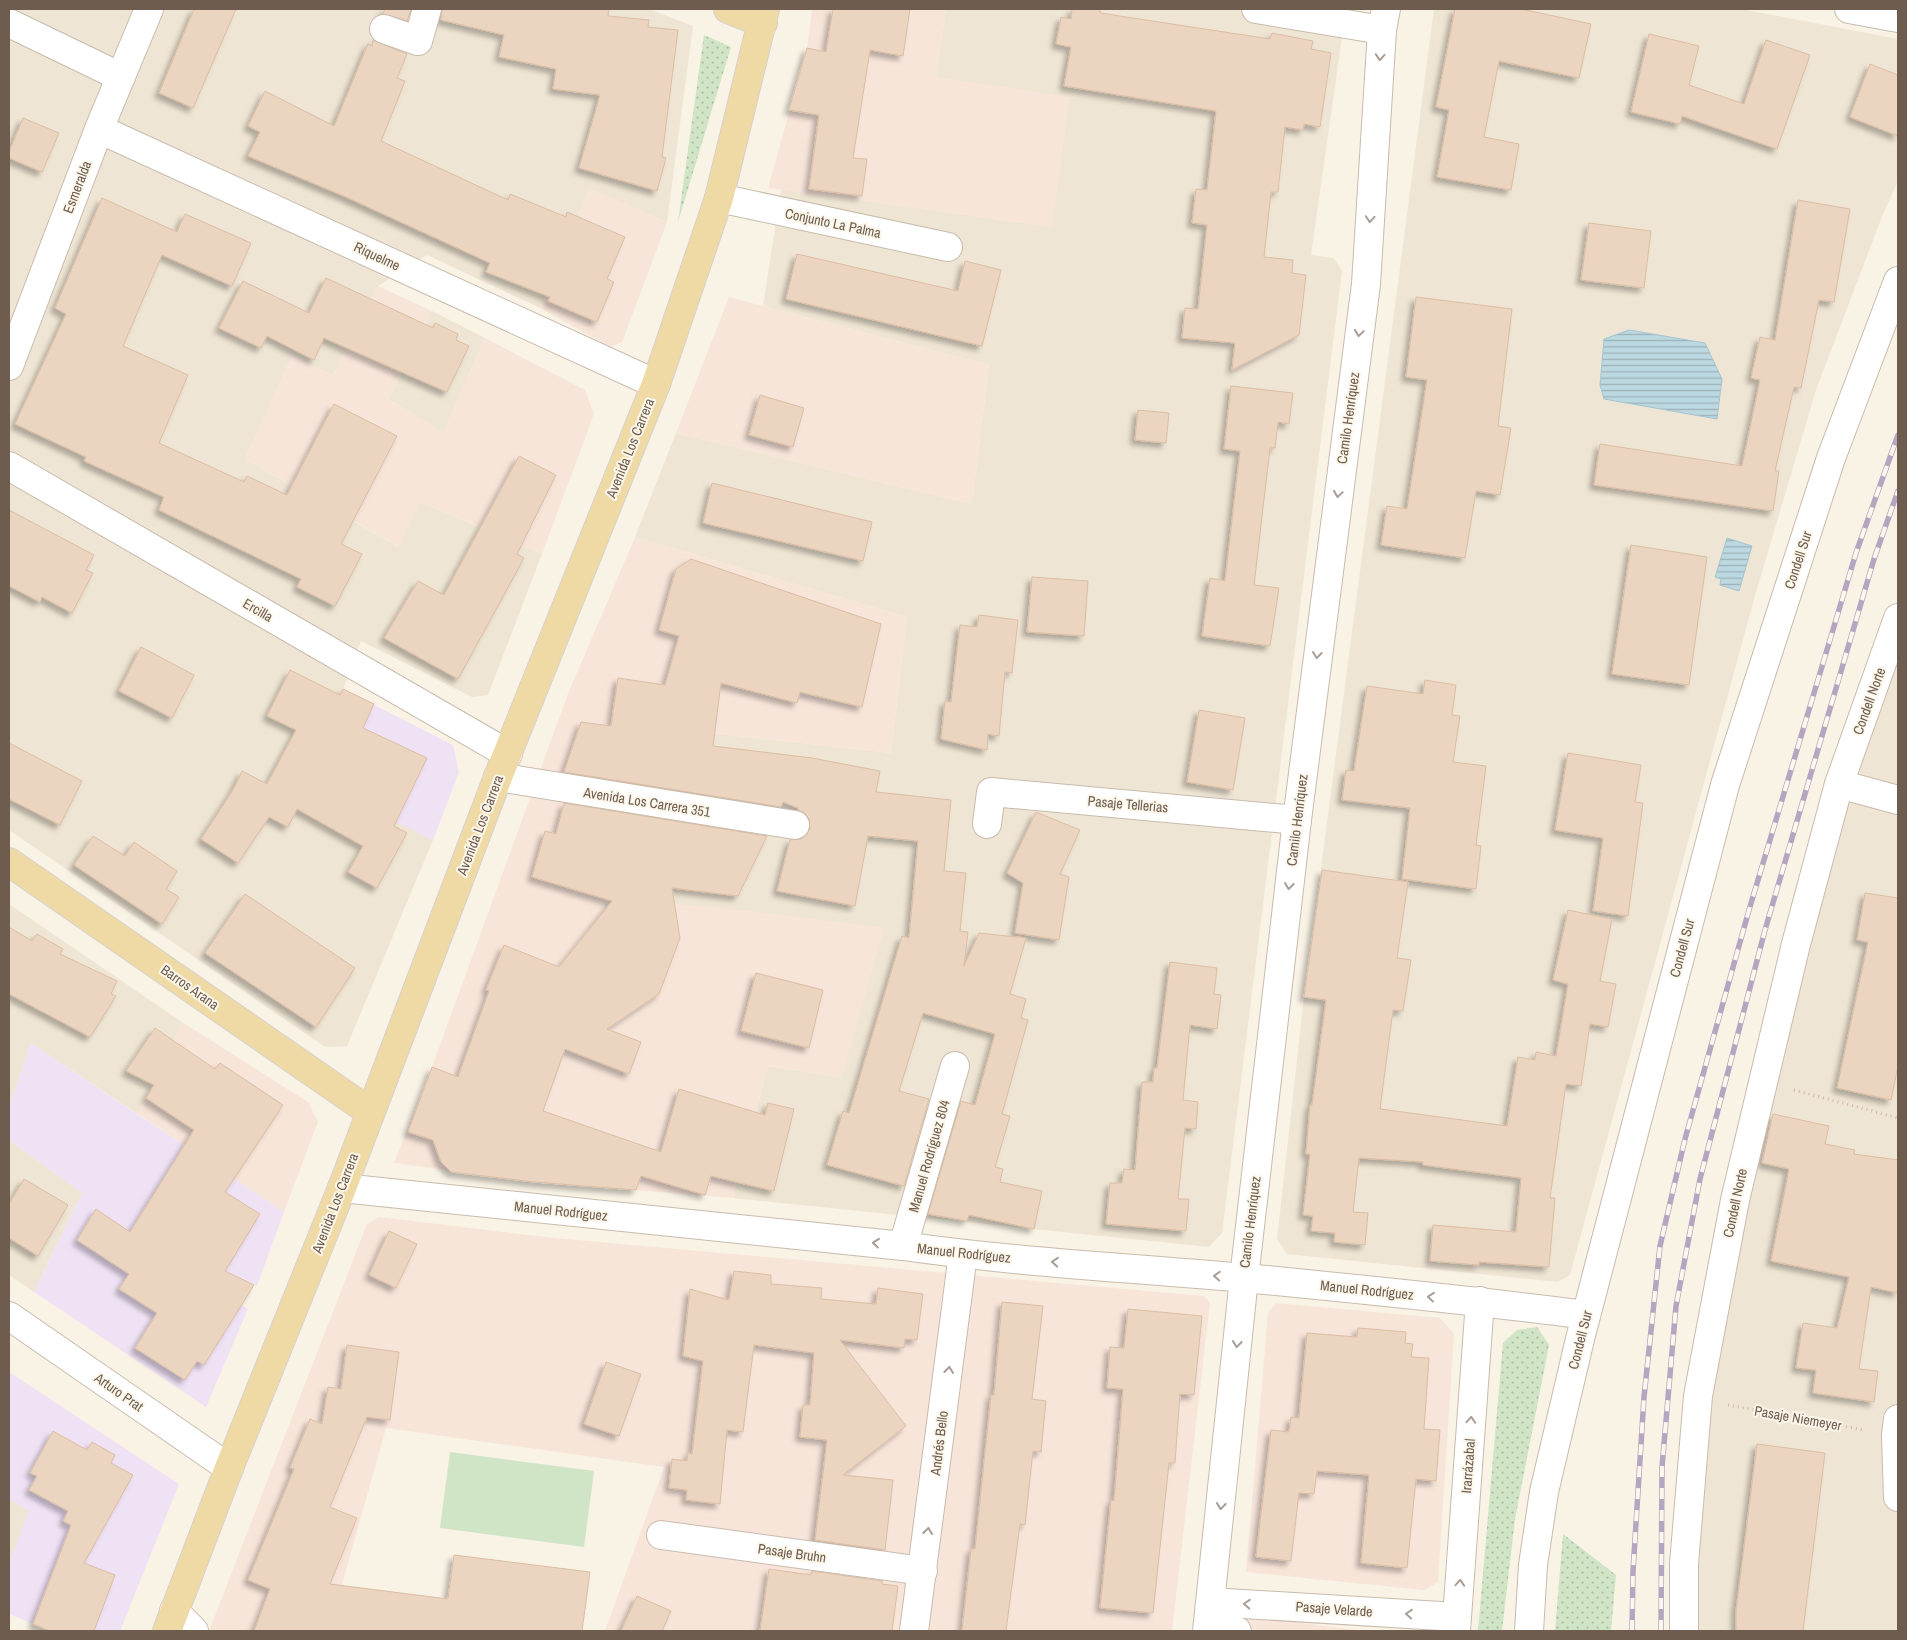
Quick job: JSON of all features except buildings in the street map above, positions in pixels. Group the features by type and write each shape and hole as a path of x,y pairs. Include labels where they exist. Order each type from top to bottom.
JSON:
{"main road":[{"path":"728,9 764,16"},
{"name":"Avenida Los Carrera","path":"171,1621 229,1468 342,1188 503,765 656,384 719,198 764,16"},
{"name":"Barros Arana","path":"9,862 370,1112"}],"street":[{"name":"Esmeralda","path":"9,366 99,129 149,9"},
{"path":"384,29 418,41 427,9"},
{"path":"1256,9 1384,19"},
{"path":"1849,9 1898,18"},
{"name":"Camilo Henríquez","path":"1209,1620 1244,1278 1297,820 1366,284 1384,19"},
{"path":"9,24 121,77"},
{"name":"Riquelme","path":"99,129 656,384"},
{"name":"Conjunto La Palma","path":"719,198 948,247"},
{"name":"Condell Sur","path":"1529,1631 1533,1565 1544,1492 1586,1315 1725,785 1831,458 1898,281"},
{"name":"Ercilla","path":"9,466 503,765"},
{"name":"Condell Norte","path":"1684,1631 1684,1564 1698,1396 1735,1200 1796,944 1840,784 1898,618"},
{"name":"Avenida Los Carrera 351","path":"503,765 795,826"},
{"path":"1840,784 1898,800"},
{"name":"Pasaje Tellerias","path":"987,824 991,792 1297,820"},
{"name":"Manuel Rodríguez 804","path":"903,1246 955,1066"},
{"name":"Manuel Rodríguez","path":"342,1188 903,1246 964,1254 1480,1301 1586,1315"},
{"name":"Andrés Bello","path":"914,1631 964,1254"},
{"name":"Irarrázabal","path":"1457,1624 1480,1301"},
{"name":"Arturo Prat","path":"9,1316 229,1468"},
{"path":"1897,1430 1898,1497"},
{"name":"Pasaje Bruhn","path":"661,1534 923,1571"},
{"path":"1209,1620 1237,1631"},
{"name":"Pasaje Velarde","path":"1209,1620 1457,1624"},
{"path":"171,1621 194,1631"}],"path":[{"path":"1762,1082 1898,1118"},
{"name":"Pasaje Niemeyer","path":"1698,1396 1728,1405 1897,1430"}],"shaded area":[{"path":"9,9 649,9 693,26 667,222 589,189 540,308 427,255 378,286 333,375 292,356 245,459 398,547 420,502 542,554 488,695 472,697 361,641 343,689 308,762 397,822 433,840 347,1046 325,1047 9,830"},
{"path":"812,9 946,9 937,77 1070,97 1052,227 768,188 807,48"},
{"path":"946,9 1346,9 1311,255 1334,258 1342,271 1222,1233 1209,1247 733,1198 768,1066 842,1078 618,899 647,726 891,753 907,617 635,537 676,433 972,504 989,365 763,306 781,189 1052,227 936,77"},
{"path":"1434,9 1741,9 1898,39 1898,181 1883,214 1816,390 1754,599 1570,1275 1558,1282 1287,1254 1277,1239 1304,997"},
{"path":"589,188 667,222 622,342 610,347 540,308"},
{"path":"378,286 432,311 389,399 443,433 485,338 585,390 594,414 542,554 420,502 399,547 245,459 292,355 333,375"},
{"path":"729,297 989,365 972,504 676,433"},
{"path":"432,311 485,338 443,433 389,399"},
{"path":"635,537 907,617 891,753 647,726 619,899 731,909 884,928 842,1078 768,1066 733,1198 534,1182 394,1163 432,1067 569,691"},
{"path":"1898,644 1898,1631 1690,1631 1708,1393 1770,1102 1852,777"},
{"path":"343,689 453,745 459,772 433,840 330,790 308,762"},
{"path":"9,904 182,1022 138,1114 31,1043 9,1107"},
{"path":"182,1022 308,1102 318,1122 284,1212 138,1114"},
{"path":"31,1043 284,1212 257,1286 233,1275 224,1294 248,1309 206,1407 34,1292 82,1193 9,1140 9,1107"},
{"path":"9,1140 82,1193 34,1292 9,1275"},
{"path":"379,1217 555,1238 1204,1296 1210,1303 1172,1631 605,1631 664,1467 386,1428 329,1631 209,1631 367,1224"},
{"path":"1276,1303 1440,1318 1454,1334 1438,1582 1424,1590 1246,1572 1268,1313"},
{"path":"9,1372 179,1484 120,1631 50,1631 9,1614 9,1564 29,1511 9,1499"},
{"path":"9,1499 30,1511 9,1564"},
{"path":"1234,1614 1364,1631 1231,1631"}],"green space":[{"path":"704,35 731,47 678,222"},
{"path":"1537,1327 1549,1345 1515,1519 1502,1631 1478,1631 1503,1343 1517,1330"},
{"path":"450,1452 594,1471 584,1547 440,1528"},
{"path":"1563,1534 1616,1575 1611,1631 1555,1631"}],"water":[{"path":"1629,330 1705,343 1722,379 1717,419 1604,399 1600,385 1604,339"},
{"path":"1727,538 1752,546 1739,591 1720,585 1721,579 1715,577"}],"railway":[{"path":"1632,1631 1633,1571 1644,1397 1660,1246 1685,1139 1749,910 1856,553 1898,435"},
{"path":"1661,1631 1662,1467 1676,1306 1700,1179 1765,930 1874,559 1898,491"}]}
